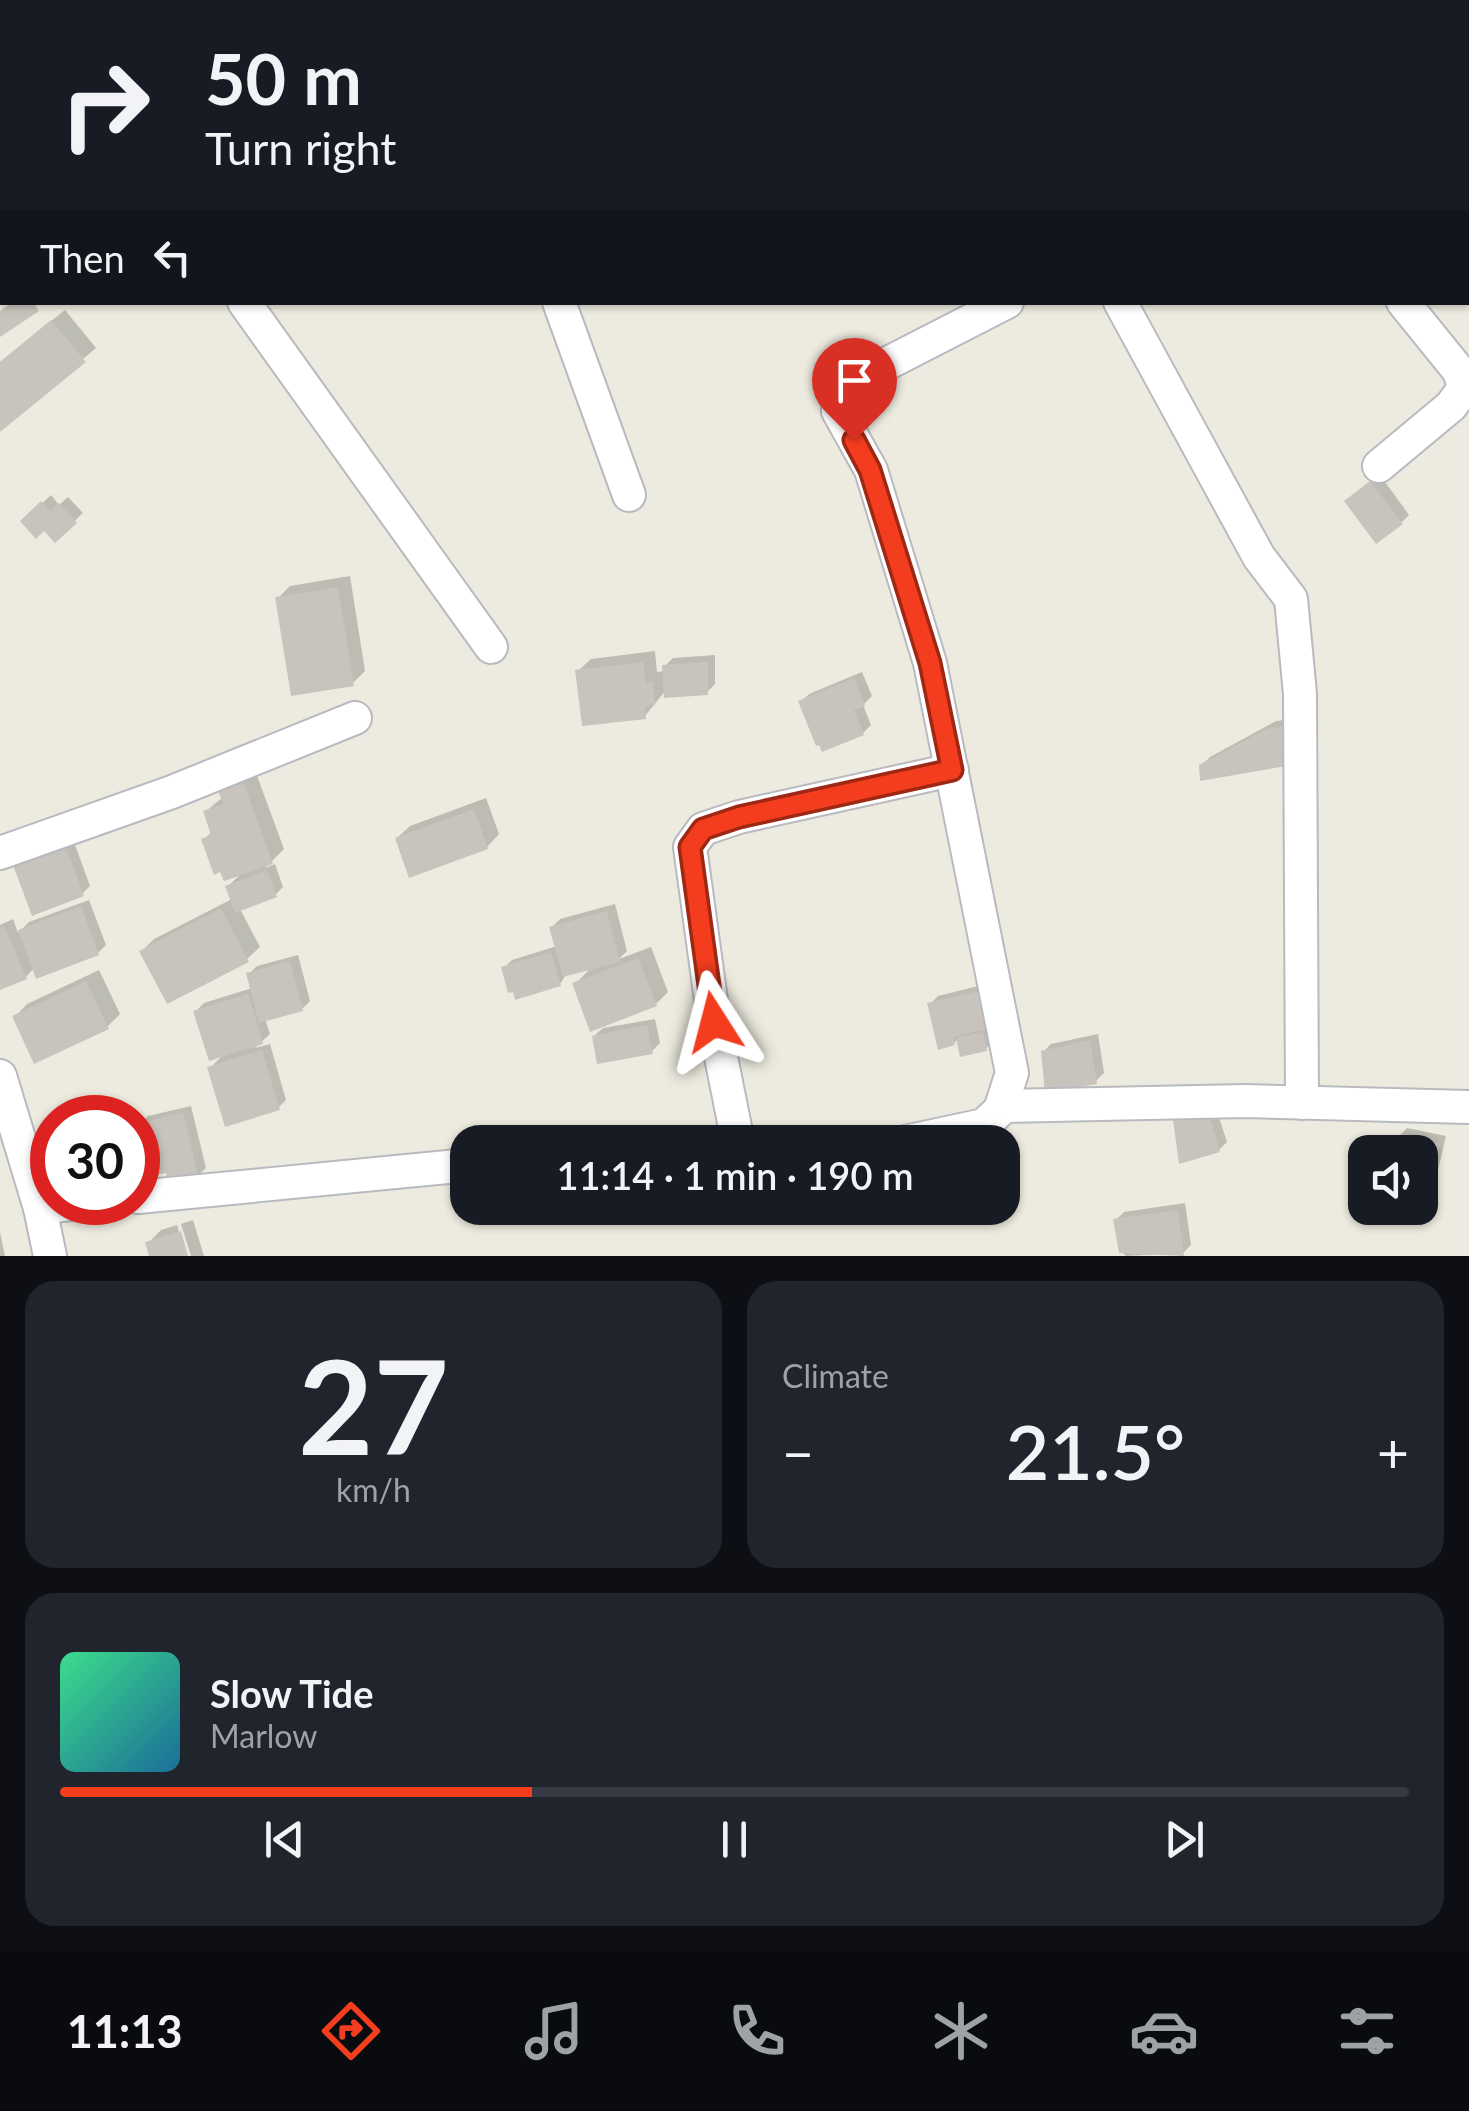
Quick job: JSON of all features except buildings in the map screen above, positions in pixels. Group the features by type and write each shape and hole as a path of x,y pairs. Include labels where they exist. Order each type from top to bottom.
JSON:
{"street":[{"path":"246,305 492,648"},
{"path":"560,305 629,495"},
{"path":"984,1125 1002,1106 1012,1073 952,770 930,663 881,502 870,470 838,411 855,380 1001,305"},
{"path":"1122,305 1249,540 1291,600 1300,694 1302,1103"},
{"path":"1379,466 1451,406 1465,387 1458,370 1405,305"},
{"path":"0,853 172,792 355,718"},
{"path":"735,1125 714,1022 690,847 703,829 739,817 952,770"},
{"path":"0,1076 30,1175"},
{"path":"1002,1106 1469,1106"},
{"path":"160,1195 450,1167"},
{"path":"44,1225 50,1256"}],"route":[{"path":"714,1022 690,847 703,829 739,817 952,770 930,663 870,470 854,440"}]}
